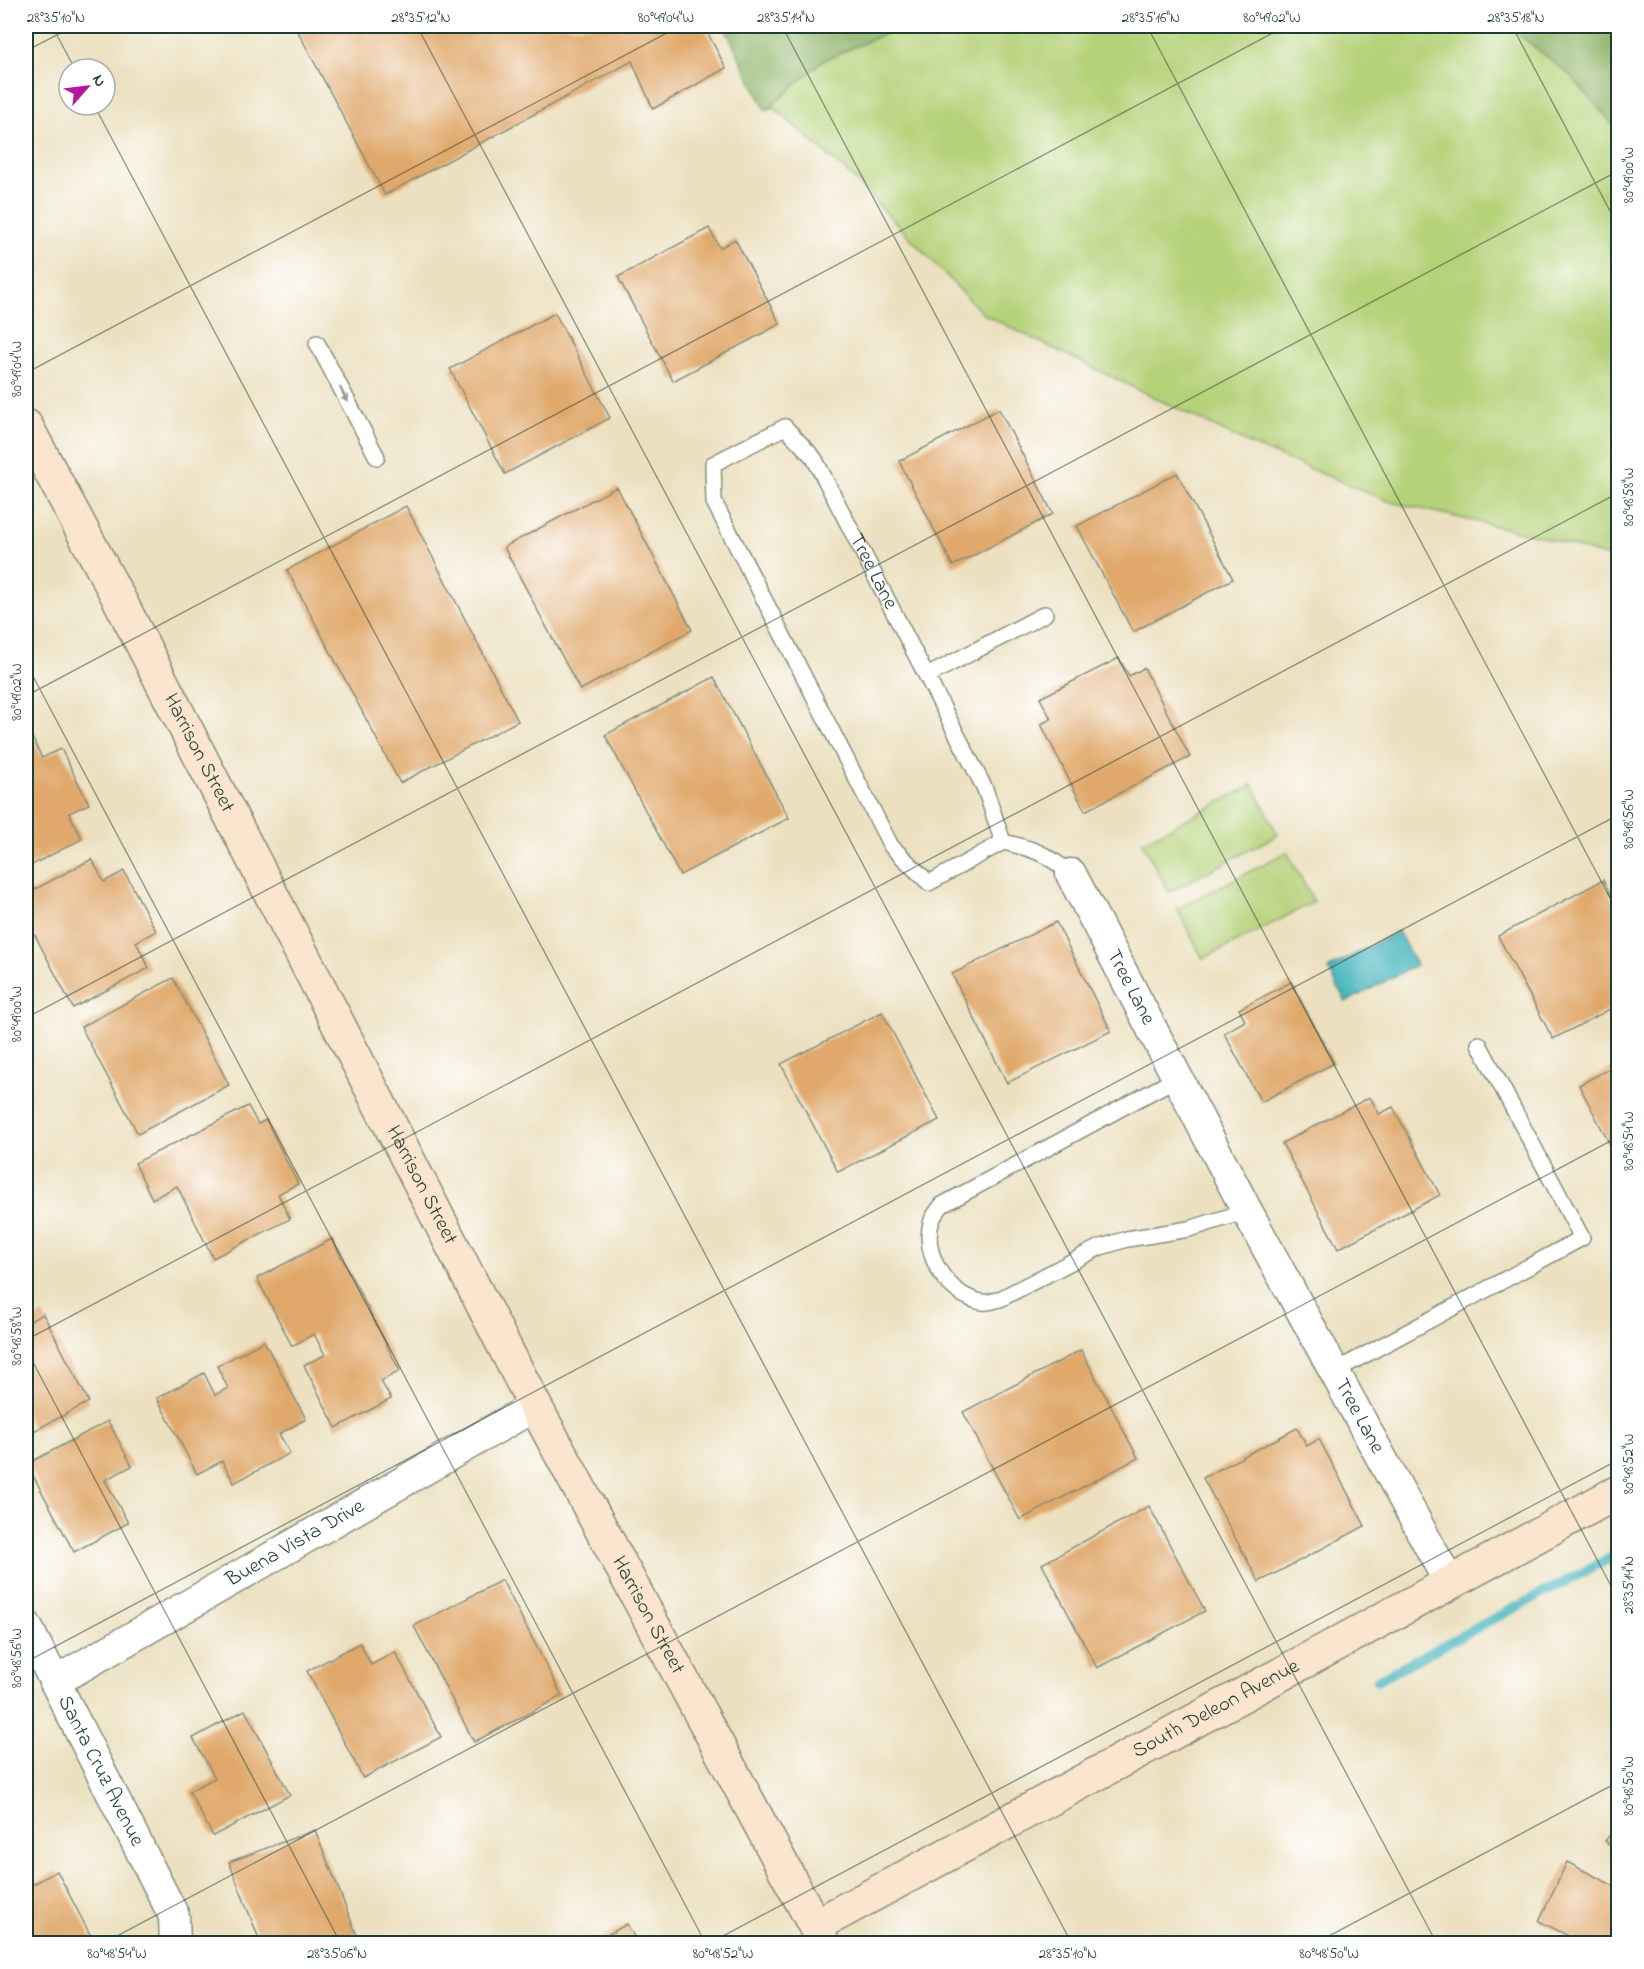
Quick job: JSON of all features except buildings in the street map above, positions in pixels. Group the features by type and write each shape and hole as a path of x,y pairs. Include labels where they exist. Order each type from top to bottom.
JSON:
{"street":[{"name":"Harrison Street","path":"26,426 125,609 535,1406 819,1935"},
{"name":"Tree Lane","path":"1071,874 1248,1210 1449,1582"},
{"name":"Buena Vista Drive","path":"56,1681 535,1406"},
{"name":"South Deleon Avenue","path":"819,1935 1449,1582 1618,1492"},
{"name":"Santa Cruz Avenue","path":"26,1625 56,1681 174,1930"}],"lane":[{"path":"317,343 377,457"},
{"name":"Tree Lane","path":"1003,842 985,789 814,458 785,427 713,464 714,502 891,846 929,883 1003,842 1034,849 1053,859 1071,874"},
{"path":"927,676 1044,614"},
{"path":"1335,1371 1582,1238 1479,1044"},
{"path":"1179,1077 942,1205 932,1220 929,1242 934,1263 946,1281 963,1297 984,1303 1000,1299 1098,1248 1127,1239 1190,1229 1248,1210"}],"green space":[{"path":"724,26 902,26 822,61 766,111"},
{"path":"902,26 1509,27 1570,75 1618,130 1618,560 1539,536 1391,502 1254,446 983,314 850,175 773,107 766,111 822,61"},
{"path":"1504,26 1618,26 1618,130 1570,75 1509,27"},
{"path":"1253,785 1278,835 1169,892 1142,842"},
{"path":"1287,852 1314,902 1203,959 1177,909"}],"water":[{"path":"1398,931 1416,965 1346,1002 1328,969"}],"waterway":[{"path":"1377,1680 1618,1554"}]}
